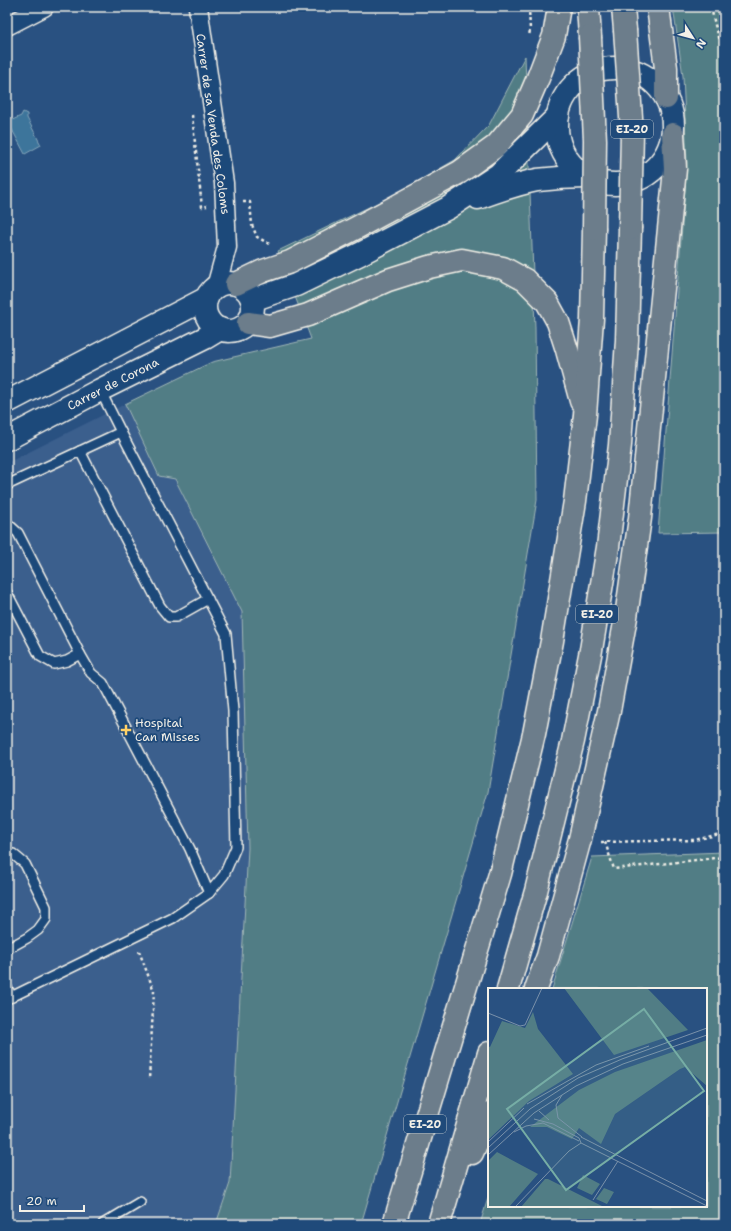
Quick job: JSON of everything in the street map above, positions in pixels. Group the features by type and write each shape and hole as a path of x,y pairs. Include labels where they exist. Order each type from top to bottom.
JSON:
{"highway":[{"path":"220,290 263,271 290,262 356,228 460,172 496,146 522,115 554,36 559,7"},
{"name":"EI-20","path":"394,1224 456,1024 500,874 532,741 552,641 575,501 585,415 592,318 596,140 588,7"},
{"name":"EI-20","path":"508,988 536,891 573,741 591,650 608,547 621,438 627,340 632,132 623,7"},
{"path":"658,7 666,68 666,98"},
{"path":"536,988 548,956 580,839 609,711 626,617 640,518 675,168 673,134"},
{"path":"248,323 270,326 308,314 388,280 429,267 462,260 503,268 525,280 547,302 558,322 585,415"},
{"path":"441,1224 488,1057"},
{"path":"441,1224 488,1116"}],"street":[{"path":"7,26 44,7"},
{"name":"Carrer de sa Venda des Coloms","path":"198,7 226,204 227,248 220,290"},
{"path":"608,68 632,70 653,82 666,98 673,116 673,134 667,152 656,167 641,178 623,184 606,184 587,177 567,159 558,139 558,116 565,97 581,80 608,68"},
{"path":"252,300 296,285 360,254 448,208 498,175 558,116"},
{"path":"448,208 503,189 537,180 587,177"},
{"path":"7,402 220,290 244,288 249,293 254,308 248,323 242,328 235,331 227,331 213,325 208,320 206,305 220,290"},
{"name":"Carrer de Corona","path":"7,439 220,329"}],"lane":[{"path":"7,988 10,998 173,918 209,893 224,875 236,847 233,711 226,634 100,390"},
{"path":"7,485 121,432"},
{"path":"80,451 160,606 169,617 176,617 208,599"},
{"path":"7,523 18,532 80,654 91,672 103,683 190,849 209,893"},
{"path":"7,593 40,656 54,664 80,654"},
{"path":"7,854 13,854 25,864 46,907 46,919 38,930 7,949"},
{"path":"103,1224 140,1202"}],"path":[{"path":"529,7 529,38"},
{"path":"711,7 724,52"},
{"path":"192,109 202,207 250,202 252,225 257,237 271,245 276,246"},
{"path":"724,833 695,840 605,842 614,869 724,857"},
{"path":"134,937 154,990 149,1080"}],"shaded area":[{"path":"23,112 27,114 27,118 41,145 25,154 8,122 21,116"},
{"name":"Hospital Can Misses","path":"125,404 159,476 175,479 242,612 248,848 230,1183 216,1224 7,1224 7,463"}],"green space":[{"path":"673,7 724,7 724,532 658,533 687,163 683,76"},
{"path":"525,56 535,328 537,500 488,792 361,1224 216,1224 230,1183 248,848 242,612 175,479 159,476 125,404 212,362 311,339 278,251 398,193 455,160 489,125"},
{"path":"724,852 724,1224 480,1224 488,1198 488,1207 707,1207 707,988 552,988 592,857"}],"place":[{"name":"Hospital Can Misses","path":"126,730"}]}
